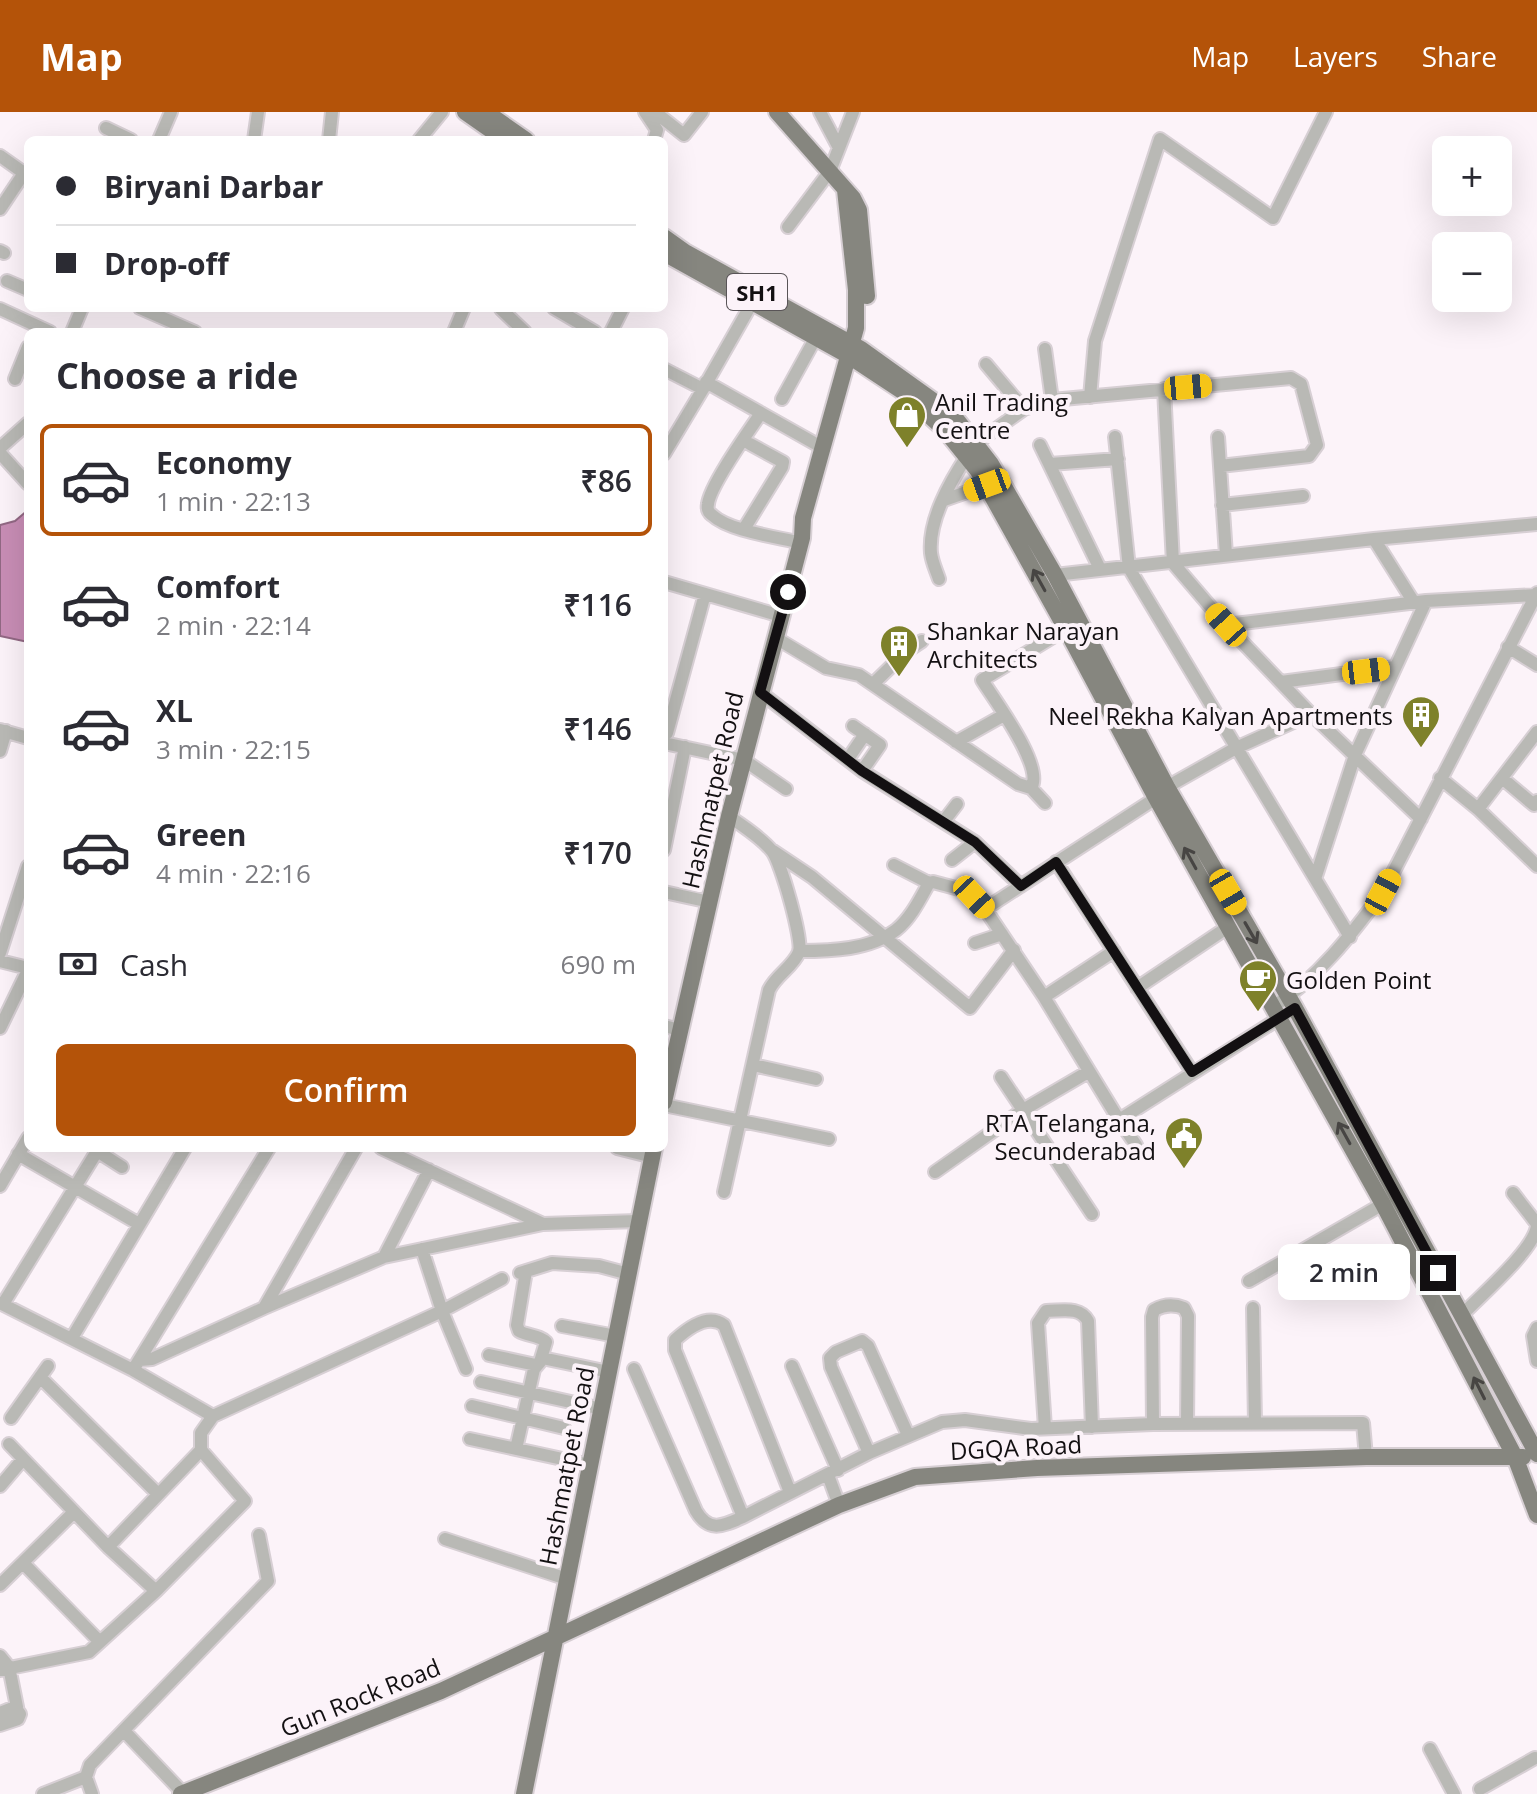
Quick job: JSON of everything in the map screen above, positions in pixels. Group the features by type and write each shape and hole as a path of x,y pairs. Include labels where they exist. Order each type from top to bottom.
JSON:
{"main road":[{"path":"465,112 499,136"},
{"path":"486,112 520,136"},
{"path":"777,112 830,171 859,210 866,276 866,319 855,353"},
{"name":"SH1","path":"668,240 855,353 944,429 991,464 1055,575 1228,927 1383,1204 1515,1457 1537,1515"},
{"name":"SH1","path":"668,255 815,339 855,353"},
{"name":"Hashmatpet Road","path":"668,1066 672,1028 710,902 760,692 801,541 803,518 855,353"},
{"name":"Hashmatpet Road","path":"801,541 811,520 855,353"},
{"name":"SH1","path":"971,450 1066,629 1162,793 1292,1003 1537,1455"},
{"name":"Hashmatpet Road","path":"524,1794 654,1153"},
{"name":"DGQA Road","path":"555,1639 839,1505 915,1477 1037,1468 1366,1457 1537,1455"},
{"name":"Gun Rock Road","path":"182,1794 441,1691 555,1639"}],"street":[{"path":"161,136 171,112"},
{"path":"255,136 258,112"},
{"path":"329,136 332,112"},
{"path":"422,136 442,112"},
{"path":"645,112 657,130 655,136"},
{"path":"655,112 684,135 702,112"},
{"path":"820,112 839,148"},
{"path":"788,227 830,171 853,112"},
{"path":"1090,397 1095,341 1160,139 1273,218 1326,112"},
{"path":"106,128 123,136"},
{"path":"0,156 24,173 0,209"},
{"path":"7,281 24,288"},
{"path":"668,447 752,303"},
{"path":"0,309 34,328"},
{"path":"149,312 185,328"},
{"path":"504,312 521,328"},
{"path":"572,313 590,328"},
{"path":"782,399 815,339"},
{"path":"1045,349 1052,400"},
{"path":"15,379 24,357"},
{"path":"986,364 1024,409"},
{"path":"668,371 761,413 823,448"},
{"path":"939,579 931,548 944,500 971,450 1024,409 1052,400 1164,389 1291,378 1301,384 1317,445 1315,451 1309,456 1220,466"},
{"path":"1164,389 1173,563 1226,625 1311,714 1421,819"},
{"path":"761,413 708,503 712,516 732,526 801,541"},
{"path":"24,427 0,450 24,479"},
{"path":"1115,437 1129,568 1350,937"},
{"path":"1218,437 1226,555"},
{"path":"744,529 783,462 782,458 750,444"},
{"path":"1040,445 1100,569"},
{"path":"1050,464 1118,459"},
{"path":"944,500 987,485"},
{"path":"1222,505 1303,496"},
{"path":"1055,575 1537,524"},
{"path":"1374,539 1420,601"},
{"path":"668,583 781,616"},
{"path":"668,727 705,594"},
{"path":"1226,625 1420,601 1537,594"},
{"path":"1119,1120 1292,1003 1350,937 1383,892 1537,594"},
{"path":"1316,876 1355,755 1395,667 1420,601"},
{"path":"1031,788 1035,773 1025,750 982,680 1066,629"},
{"path":"776,638 826,668 854,672 1018,784 1031,788 1045,803"},
{"path":"873,684 922,641"},
{"path":"1508,647 1537,665"},
{"path":"1281,682 1395,667"},
{"path":"760,692 862,771 975,842 1021,886"},
{"path":"985,909 1236,748 1311,714"},
{"path":"956,742 1004,715"},
{"path":"853,726 880,745 862,771"},
{"path":"0,751 3,730 24,737"},
{"path":"848,759 865,734"},
{"path":"668,739 685,747 744,760 786,789"},
{"path":"1478,809 1534,743"},
{"path":"668,830 685,747"},
{"path":"1440,778 1478,809 1537,866"},
{"path":"1502,778 1534,805 1537,801"},
{"path":"944,821 957,804"},
{"path":"729,816 812,877 970,1008 1014,950"},
{"path":"952,860 975,842"},
{"path":"724,1192 769,990 774,979 789,966 799,951 799,938 773,851"},
{"path":"1056,862 1192,1072"},
{"path":"894,865 929,883 963,890 985,909 1136,1145"},
{"path":"0,953 24,878"},
{"path":"799,951 839,950 884,938 906,920 929,883"},
{"path":"668,893 710,902"},
{"path":"1137,988 1228,927"},
{"path":"975,943 1002,934"},
{"path":"1044,997 1114,951"},
{"path":"0,961 24,968"},
{"path":"0,1028 24,977"},
{"path":"753,1065 816,1079"},
{"path":"935,1172 1023,1110 1088,1072"},
{"path":"1001,1077 1092,1214"},
{"path":"668,1105 829,1139"},
{"path":"0,1186 24,1144"},
{"path":"97,1152 2,1304 136,1365 213,1416"},
{"path":"101,1152 122,1167"},
{"path":"72,1338 181,1152"},
{"path":"136,1365 267,1152"},
{"path":"264,1308 354,1152"},
{"path":"390,1152 543,1224"},
{"path":"18,1154 139,1224"},
{"path":"384,1257 429,1170"},
{"path":"1461,1316 1536,1236 1537,1225 1513,1193"},
{"path":"1249,1281 1383,1204"},
{"path":"136,1365 384,1257 543,1224 638,1221"},
{"path":"422,1249 442,1311 466,1369"},
{"path":"516,1449 545,1340 524,1334 517,1325 523,1272 552,1263 629,1274"},
{"path":"4,1668 89,1652 156,1591 245,1501 201,1450 201,1433 213,1416 442,1311 502,1279"},
{"path":"1153,1424 1152,1317 1154,1310 1161,1306 1178,1306 1184,1308 1188,1316 1187,1424"},
{"path":"1253,1308 1255,1423"},
{"path":"1045,1428 1038,1323 1046,1311 1078,1311 1088,1321 1092,1427"},
{"path":"743,1517 675,1350 675,1340 697,1325 709,1319 724,1325 790,1492"},
{"path":"562,1326 616,1336"},
{"path":"1537,1328 1533,1336 1537,1361"},
{"path":"869,1453 831,1367 830,1358 856,1341 868,1346 908,1435"},
{"path":"489,1355 609,1372"},
{"path":"792,1366 833,1472 839,1505"},
{"path":"634,1369 701,1519 716,1527 743,1517 869,1453 942,1422 965,1420 1019,1428 1363,1423 1366,1457"},
{"path":"11,1418 44,1372 158,1494"},
{"path":"481,1382 602,1409"},
{"path":"472,1406 564,1428"},
{"path":"470,1439 590,1465"},
{"path":"9,1444 73,1513 156,1591"},
{"path":"108,1547 201,1450"},
{"path":"0,1486 23,1459"},
{"path":"0,1585 73,1513"},
{"path":"92,1794 86,1777 90,1765 268,1581 259,1535"},
{"path":"445,1539 567,1579"},
{"path":"23,1563 100,1642"},
{"path":"0,1656 18,1719 0,1725"},
{"path":"0,1713 17,1707"},
{"path":"125,1732 182,1794"},
{"path":"1430,1749 1454,1794"},
{"path":"1478,1792 1535,1758"},
{"path":"43,1794 86,1777"}],"shaded area":[{"path":"24,513 24,641 0,636 0,525 15,521"}],"place":[{"name":"Anil Trading Centre","path":"907,449"},
{"name":"Shankar Narayan Architects","path":"899,678"},
{"name":"Neel Rekha Kalyan Apartments","path":"1421,749"},
{"name":"Golden Point","path":"1258,1013"},
{"name":"RTA Telangana, Secunderabad","path":"1184,1170"}],"route":[{"path":"788,592 760,692 862,771 975,842 1021,886 1056,862 1192,1072 1295,1008 1438,1273"}]}
